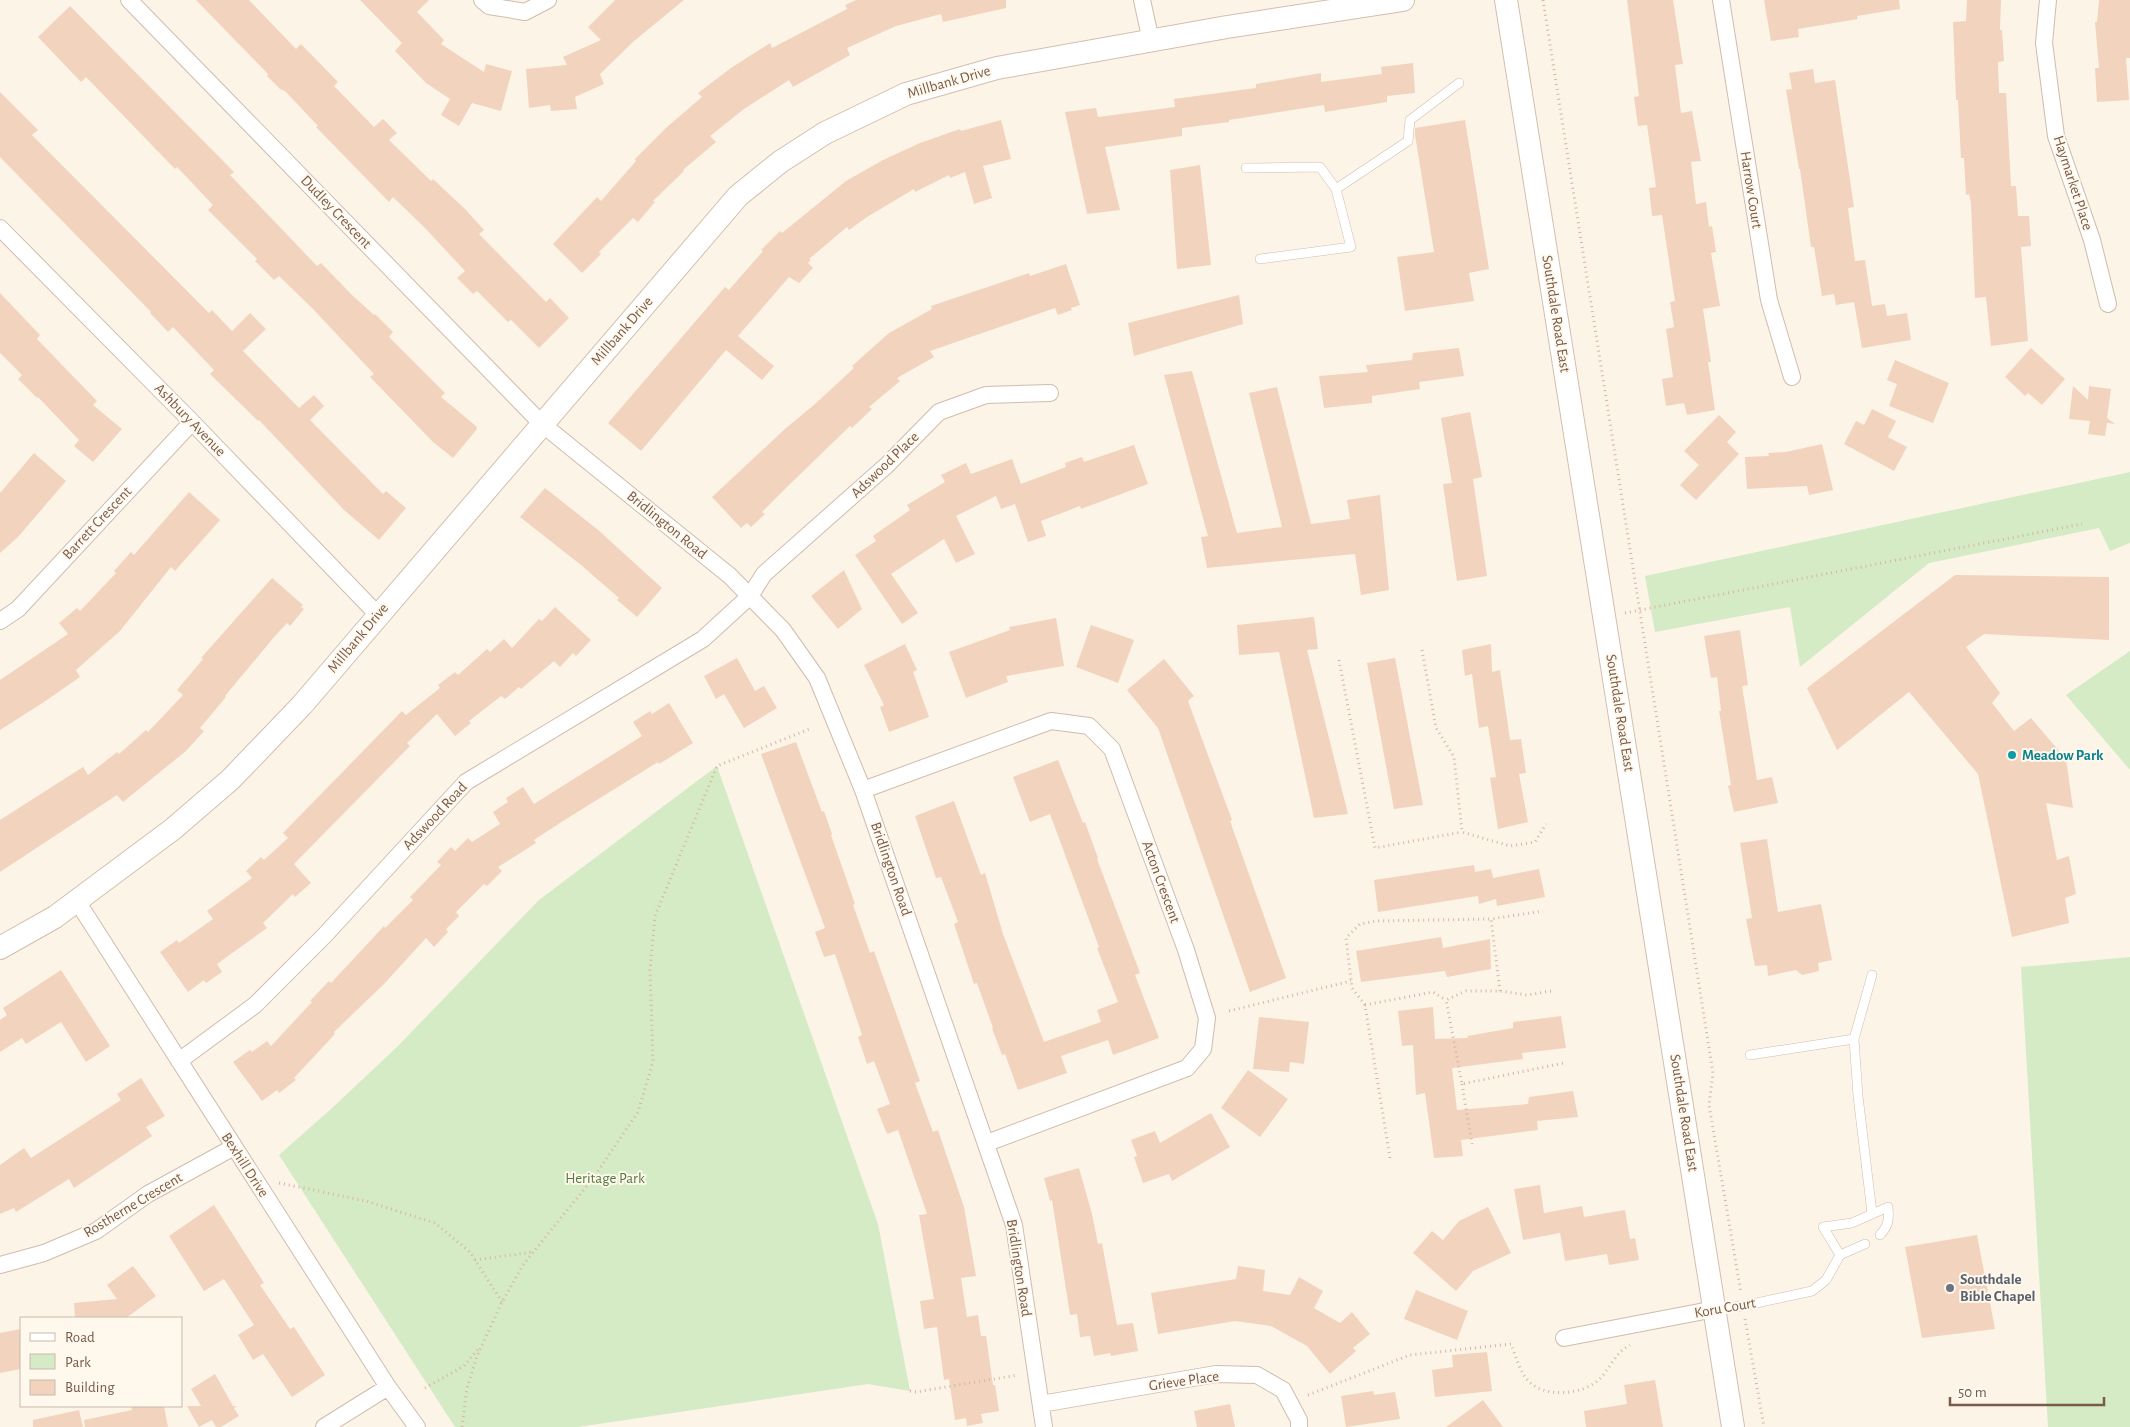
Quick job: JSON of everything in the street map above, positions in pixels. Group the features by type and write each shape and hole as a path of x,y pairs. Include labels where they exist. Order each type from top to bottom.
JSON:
{"street":[{"name":"Dudley Crescent","path":"130,0 542,424"},
{"path":"482,0 489,6 525,12 548,0"},
{"path":"1142,0 1151,41"},
{"name":"Millbank Drive","path":"0,948 55,917 77,901 173,830 232,779 302,705 738,196 780,162 825,132 906,94 996,68 1403,0"},
{"name":"Southdale Road East","path":"1506,0 1733,1427"},
{"name":"Harrow Court","path":"1721,0 1769,300 1792,378"},
{"name":"Haymarket Place","path":"2048,0 2044,43 2056,136 2092,240 2108,304"},
{"name":"Ashbury Avenue","path":"0,228 192,422 378,615"},
{"name":"Adswood Place","path":"750,596 764,574 887,465 939,412 986,395 1050,393"},
{"name":"Barrett Crescent","path":"0,621 18,609 192,422"},
{"name":"Bridlington Road","path":"542,424 730,576 783,630 817,678 863,790 1014,1225 1044,1427"},
{"name":"Adswood Road","path":"179,1061 255,1005 324,936 466,782 703,639 750,596"},
{"name":"Acton Crescent","path":"863,790 1051,721 1088,726 1112,750 1186,950 1207,1018 1203,1049 1187,1068 987,1144"},
{"name":"Bexhill Drive","path":"77,901 388,1387 417,1427"},
{"name":"Rostherne Crescent","path":"0,1265 44,1253 96,1230 148,1194 234,1147"},
{"name":"Koru Court","path":"1564,1338 1715,1309"},
{"name":"Grieve Place","path":"1041,1404 1216,1374 1257,1375 1283,1390 1298,1420 1299,1427"},
{"path":"324,1427 388,1387"}],"lane":[{"path":"1336,189 1408,141 1410,120 1459,83"},
{"path":"1246,168 1320,167 1336,189 1352,247 1260,259"},
{"path":"1872,975 1854,1039 1858,1096 1872,1213"},
{"path":"1750,1055 1854,1039"},
{"path":"1865,1244 1840,1255 1822,1228 1852,1223 1888,1207 1889,1219 1887,1228 1880,1235"},
{"name":"Koru Court","path":"1715,1309 1743,1306 1812,1291 1818,1288 1830,1274 1840,1255"}],"path":[{"path":"1543,0 1713,1073 1709,1105 1764,1427"},
{"path":"1604,617 2082,524"},
{"path":"1422,650 1436,728 1454,757 1462,832"},
{"path":"1339,660 1374,848 1462,832 1510,846 1535,842 1546,824"},
{"path":"462,1427 467,1388 477,1356 502,1302 523,1265 594,1177 638,1112 653,1062 650,970 655,916 717,766 812,728"},
{"path":"1390,1158 1365,1005 1352,988 1346,938 1360,924 1376,921 1491,919 1543,910"},
{"path":"1491,919 1500,991"},
{"path":"1228,1011 1351,981"},
{"path":"1446,1000 1466,991 1500,991 1527,995 1551,991"},
{"path":"1365,1005 1434,992 1446,1000 1472,1144"},
{"path":"1462,1084 1564,1063"},
{"path":"254,1177 366,1201 435,1223 470,1252 502,1302"},
{"path":"475,1260 534,1252"},
{"path":"425,1388 464,1366 483,1344"},
{"path":"1308,1395 1410,1355 1511,1344 1523,1373 1533,1385 1551,1391 1574,1392 1596,1382 1611,1362 1627,1346 1634,1344"},
{"path":"910,1391 916,1392 1036,1372"}],"green space":[{"path":"2130,472 2130,543 2110,551 2099,528 1929,563 1800,667 1790,607 1655,632 1645,576"},
{"path":"2130,651 2130,770 2066,695"},
{"name":"Heritage Park","path":"717,766 878,1224 910,1391 868,1384 578,1427 455,1427 279,1155 397,1047 539,900"},
{"path":"2130,957 2130,1427 2048,1427 2021,967"}],"building":[{"path":"196,0 249,0 296,49 301,44 338,82 334,86 374,127 383,119 397,133 389,140 431,181 433,179 465,209 484,230 479,234 546,302 550,298 569,318 539,348 511,320 508,322 477,291 473,294 457,278 465,271 424,227 393,197 389,202"},
{"path":"360,0 429,0 417,12 444,40 441,44 484,72 486,64 512,71 501,111 472,103 459,126 441,115 450,99 426,83 395,51 402,43"},
{"path":"615,0 684,0 634,41 600,74 604,84 575,97 577,109 551,111 550,105 529,108 526,69 567,65 563,57 601,40 588,27"},
{"path":"856,0 1006,0 1006,8 943,22 941,14 896,26 847,48 850,55 793,87 789,80 744,109 710,136 716,142 683,170 653,201 655,202 638,222 633,218 599,252 601,254 582,273 553,244 597,197 601,201 636,161 635,159 667,127 702,97 698,93 731,68 770,43 772,48 847,9 845,5"},
{"path":"1627,0 1673,0 1683,64 1675,65 1681,113 1692,111 1701,161 1691,162 1696,204 1706,202 1709,227 1712,226 1716,252 1711,253 1720,306 1703,309 1711,362 1708,362 1715,410 1687,415 1684,403 1666,406 1662,379 1673,377 1666,329 1674,327 1670,302 1675,301 1662,215 1652,216 1649,188 1656,187 1647,125 1638,126 1634,97 1639,96"},
{"path":"1764,0 1899,0 1900,9 1857,16 1858,19 1798,29 1799,37 1771,41"},
{"path":"1967,0 2001,0 2000,30 2002,30 2004,61 1998,62 1999,93 2006,93 2011,186 2016,186 2018,216 2029,216 2031,246 2021,247 2028,341 1991,346 1986,297 1975,298 1971,203 1969,194 1966,195 1964,158 1961,158 1958,100 1956,100 1953,22 1966,21"},
{"path":"2099,0 2130,0 2130,58 2126,58 2129,100 2097,102 2095,68 2099,68 2095,22 2097,22"},
{"path":"70,6 234,172 230,175 317,266 321,263 352,295 393,332 389,337 445,393 441,397 476,426 477,429 453,458 433,442 370,377 374,374 313,309 279,276 274,280 255,261 257,259 208,210 213,205 177,167 175,169 86,77 81,82 38,37"},
{"path":"1413,63 1415,93 1387,96 1387,102 1325,112 1324,105 1229,120 1229,122 1182,128 1182,136 1105,147 1120,210 1087,214 1065,112 1096,108 1098,117 1175,107 1174,99 1256,88 1256,84 1321,73 1321,82 1382,74 1381,67"},
{"path":"1813,69 1815,83 1835,80 1854,207 1848,208 1855,261 1865,260 1872,306 1885,304 1887,316 1907,313 1911,340 1862,348 1854,302 1836,305 1834,294 1822,296 1814,247 1811,247 1786,90 1792,89 1789,73"},
{"path":"0,92 38,130 32,135 209,313 212,310 232,331 250,313 266,329 243,351 299,408 314,395 324,406 310,420 383,494 386,491 406,508 379,540 344,510 259,420 210,374 214,370 173,327 168,332 151,312 0,157"},
{"path":"1001,120 1011,159 983,166 992,198 974,204 965,172 950,178 949,175 915,192 914,189 849,230 847,227 809,259 811,260 808,263 813,268 799,283 789,277 738,336 774,366 762,380 726,350 641,451 608,423 725,287 729,290 763,251 761,250 780,231 782,233 846,181 883,160 920,143 960,129 961,131"},
{"path":"1465,120 1489,269 1469,273 1474,301 1405,311 1397,257 1434,252 1415,128"},
{"path":"1200,165 1211,265 1177,269 1170,170"},
{"path":"1066,264 1080,305 1058,315 1055,308 930,351 934,357 897,378 900,381 869,407 872,409 852,428 850,426 788,486 762,512 765,514 751,527 747,523 741,528 712,497 854,368 852,366 889,333 932,309 931,306 1029,273 1030,276"},
{"path":"0,293 40,335 37,339 97,401 93,405 122,429 93,462 74,446 79,440 18,379 22,375 0,353"},
{"path":"1239,295 1243,324 1134,356 1128,323"},
{"path":"1459,348 1464,376 1419,382 1420,389 1372,396 1372,403 1324,408 1319,376 1368,372 1366,365 1412,360 1413,353"},
{"path":"2031,348 2065,379 2042,405 2028,393 2025,396 2005,377"},
{"path":"1895,360 1949,383 1933,423 1889,406 1897,384 1887,380"},
{"path":"1192,371 1237,533 1282,527 1249,393 1277,387 1311,524 1350,519 1347,500 1380,495 1389,590 1361,595 1355,554 1207,568 1201,537 1208,536 1164,375"},
{"path":"2073,386 2088,400 2089,386 2111,389 2107,418 2115,424 2107,423 2105,436 2088,434 2090,421 2069,419"},
{"path":"1872,409 1896,421 1888,437 1907,447 1894,471 1844,444 1856,421 1864,425"},
{"path":"1470,412 1482,477 1473,479 1487,576 1457,581 1443,484 1452,483 1441,418"},
{"path":"1719,415 1736,432 1727,442 1739,454 1696,500 1680,485 1699,465 1684,451"},
{"path":"1822,444 1833,490 1809,495 1807,486 1747,489 1745,457 1769,456 1768,453 1786,452"},
{"path":"1134,445 1148,484 1081,509 1080,506 1041,521 1046,536 1028,542 1015,504 1001,509 996,496 956,516 975,554 956,563 944,539 891,574 918,613 902,624 855,555 876,541 873,536 910,510 907,505 945,482 941,475 966,463 971,474 1012,459 1021,484 1066,467 1065,463 1082,457 1084,462"},
{"path":"34,453 66,481 18,537 0,553 0,493"},
{"path":"545,488 597,529 662,588 637,617 617,600 619,598 581,565 520,517"},
{"path":"189,492 220,520 175,571 171,567 120,631 76,670 80,677 0,730 0,680 68,634 59,623 77,608 80,611 116,573 114,571 131,552 134,555"},
{"path":"844,570 862,609 838,629 811,596"},
{"name":"Meadow Park","path":"1955,575 2109,577 2109,640 1984,634 1966,647 2000,693 1992,703 2014,731 2031,718 2066,759 2073,808 2046,803 2057,860 2069,856 2076,894 2065,898 2069,923 2012,937 1978,774 1909,692 1837,750 1807,688"},
{"path":"272,578 303,605 301,607 304,609 290,626 287,623 275,636 225,696 200,728 204,731 186,751 123,802 117,795 0,872 0,820 83,767 88,775 117,752 119,754 146,730 148,732 183,695 177,690 203,659 201,658"},
{"path":"555,607 591,640 576,656 573,653 560,667 554,661 521,689 519,687 505,699 501,696 469,721 471,723 455,736 437,714 407,743 410,746 294,864 311,883 295,897 293,894 263,923 267,928 217,964 222,972 206,983 204,980 188,992 160,952 177,940 179,943 213,919 207,911 252,878 246,871 261,857 264,860 288,838 283,833 402,711 406,715 440,688 438,685 455,672 458,675 487,649 490,652 504,639 512,648 539,619 542,621"},
{"path":"1314,617 1318,649 1307,650 1348,814 1314,818 1279,652 1239,655 1237,625"},
{"path":"1056,618 1064,666 1006,676 1008,682 966,698 949,652 1010,630 1009,627"},
{"path":"1091,625 1134,640 1118,683 1076,667"},
{"path":"1740,630 1748,685 1742,686 1757,780 1772,777 1778,803 1734,812 1728,786 1731,785 1719,711 1721,711 1717,677 1711,678 1704,636"},
{"path":"905,644 917,670 913,672 929,717 889,732 880,707 884,705 864,665"},
{"path":"1491,644 1492,672 1500,670 1510,740 1521,739 1526,773 1519,774 1528,822 1498,829 1490,778 1496,777 1488,726 1479,728 1472,674 1465,676 1462,650"},
{"path":"737,658 755,691 764,686 777,708 744,728 724,694 716,699 704,676"},
{"path":"1395,658 1423,805 1394,809 1367,663"},
{"path":"1164,659 1194,696 1188,701 1232,820 1230,821 1286,978 1250,992 1158,728 1127,690"},
{"path":"669,703 693,743 659,764 658,762 563,821 534,840 536,843 498,867 502,871 487,886 484,884 456,912 459,916 446,929 448,932 434,947 426,938 384,984 334,1032 335,1034 294,1078 296,1080 279,1093 277,1090 262,1101 233,1062 267,1041 271,1046 329,981 331,983 384,926 385,928 413,900 410,897 441,865 437,862 451,847 455,851 468,838 472,842 500,824 493,812 508,802 506,798 523,787 534,804 642,736 633,722 650,711 652,714"},
{"path":"796,742 822,812 824,811 870,953 874,951 920,1081 915,1083 933,1132 938,1130 964,1207 976,1276 961,1278 967,1317 978,1315 981,1336 986,1336 999,1411 981,1414 983,1423 967,1426 966,1418 955,1420 949,1379 944,1380 937,1327 924,1329 920,1301 934,1299 919,1215 927,1214 898,1130 887,1134 877,1109 890,1104 874,1061 867,1064 858,1037 862,1035 835,954 824,957 815,932 825,928 761,754"},
{"path":"1058,760 1083,823 1085,822 1140,973 1135,975 1159,1038 1113,1055 1108,1040 1061,1056 1067,1073 1018,1090 1005,1054 1002,1055 977,983 974,984 954,924 958,922 941,877 936,878 915,816 954,801 981,875 985,873 1003,934 1044,1042 1101,1022 1097,1010 1118,1002 1097,948 1099,947 1050,814 1030,822 1013,777"},
{"path":"1767,839 1778,912 1821,904 1832,960 1818,963 1819,971 1802,975 1796,970 1768,976 1767,965 1755,966 1746,919 1752,918 1740,843"},
{"path":"1474,865 1475,872 1491,869 1493,878 1539,869 1545,897 1497,906 1496,899 1479,904 1478,896 1378,912 1374,880"},
{"path":"1441,937 1443,948 1490,939 1491,969 1447,977 1445,971 1361,982 1356,951"},
{"path":"61,970 110,1046 86,1062 61,1022 26,1044 22,1038 0,1052 0,1020 7,1015 3,1008"},
{"path":"1433,1007 1435,1039 1468,1038 1467,1036 1513,1028 1513,1022 1561,1016 1566,1048 1522,1053 1523,1059 1452,1068 1457,1110 1528,1104 1529,1097 1573,1091 1578,1117 1537,1121 1538,1130 1461,1140 1463,1156 1434,1158 1425,1093 1416,1095 1413,1045 1402,1046 1398,1011"},
{"path":"1259,1017 1309,1022 1304,1064 1290,1062 1289,1072 1253,1069"},
{"path":"1248,1070 1288,1099 1260,1137 1221,1108"},
{"path":"141,1078 165,1116 146,1127 152,1136 74,1188 69,1179 16,1212 14,1208 0,1214 0,1165 24,1148 31,1158 121,1100 117,1094"},
{"path":"1211,1113 1230,1147 1172,1181 1169,1174 1143,1183 1134,1157 1137,1156 1131,1140 1155,1131 1160,1143"},
{"path":"1079,1168 1098,1244 1102,1243 1117,1325 1133,1323 1138,1351 1111,1356 1110,1353 1094,1356 1090,1336 1080,1337 1077,1314 1070,1315 1052,1200 1050,1201 1044,1178"},
{"path":"1540,1185 1544,1213 1582,1206 1584,1217 1625,1210 1630,1239 1635,1238 1639,1260 1609,1265 1607,1254 1565,1261 1560,1233 1523,1240 1514,1189"},
{"path":"214,1205 264,1283 260,1285 290,1329 294,1327 325,1375 292,1397 263,1354 253,1360 238,1335 254,1325 224,1279 204,1291 169,1236"},
{"path":"1488,1207 1511,1253 1473,1271 1456,1291 1413,1253 1432,1231 1443,1240 1459,1221"},
{"name":"Southdale Bible Chapel","path":"1977,1235 1995,1329 1922,1338 1905,1247"},
{"path":"133,1266 156,1296 127,1317 75,1317 74,1303 117,1299 107,1285"},
{"path":"1238,1266 1265,1270 1263,1291 1290,1295 1299,1277 1323,1291 1314,1308 1340,1323 1352,1312 1370,1334 1353,1348 1356,1351 1330,1374 1307,1346 1271,1326 1235,1321 1158,1334 1151,1293 1236,1279"},
{"path":"1416,1290 1468,1311 1457,1340 1404,1319"},
{"path":"20,1329 20,1369 0,1373 0,1333"},
{"path":"1487,1352 1492,1391 1435,1397 1432,1370 1453,1367 1452,1355"},
{"path":"215,1374 233,1406 237,1406 234,1408 239,1416 221,1427 216,1427 212,1420 199,1427 187,1406 201,1406 191,1389"},
{"path":"1655,1380 1663,1427 1586,1427 1584,1411 1627,1404 1624,1385"},
{"path":"1373,1391 1374,1395 1395,1392 1400,1419 1346,1427 1341,1396"},
{"path":"1483,1400 1503,1427 1446,1427"},
{"path":"1230,1404 1235,1427 1197,1427 1194,1411"},
{"path":"131,1407 164,1407 168,1427 85,1427 84,1420 132,1410"},
{"path":"79,1410 83,1427 33,1427 33,1420"}],"place":[{"name":"Meadow Park","path":"2012,755"},
{"name":"Southdale Bible Chapel","path":"1950,1288"}]}
